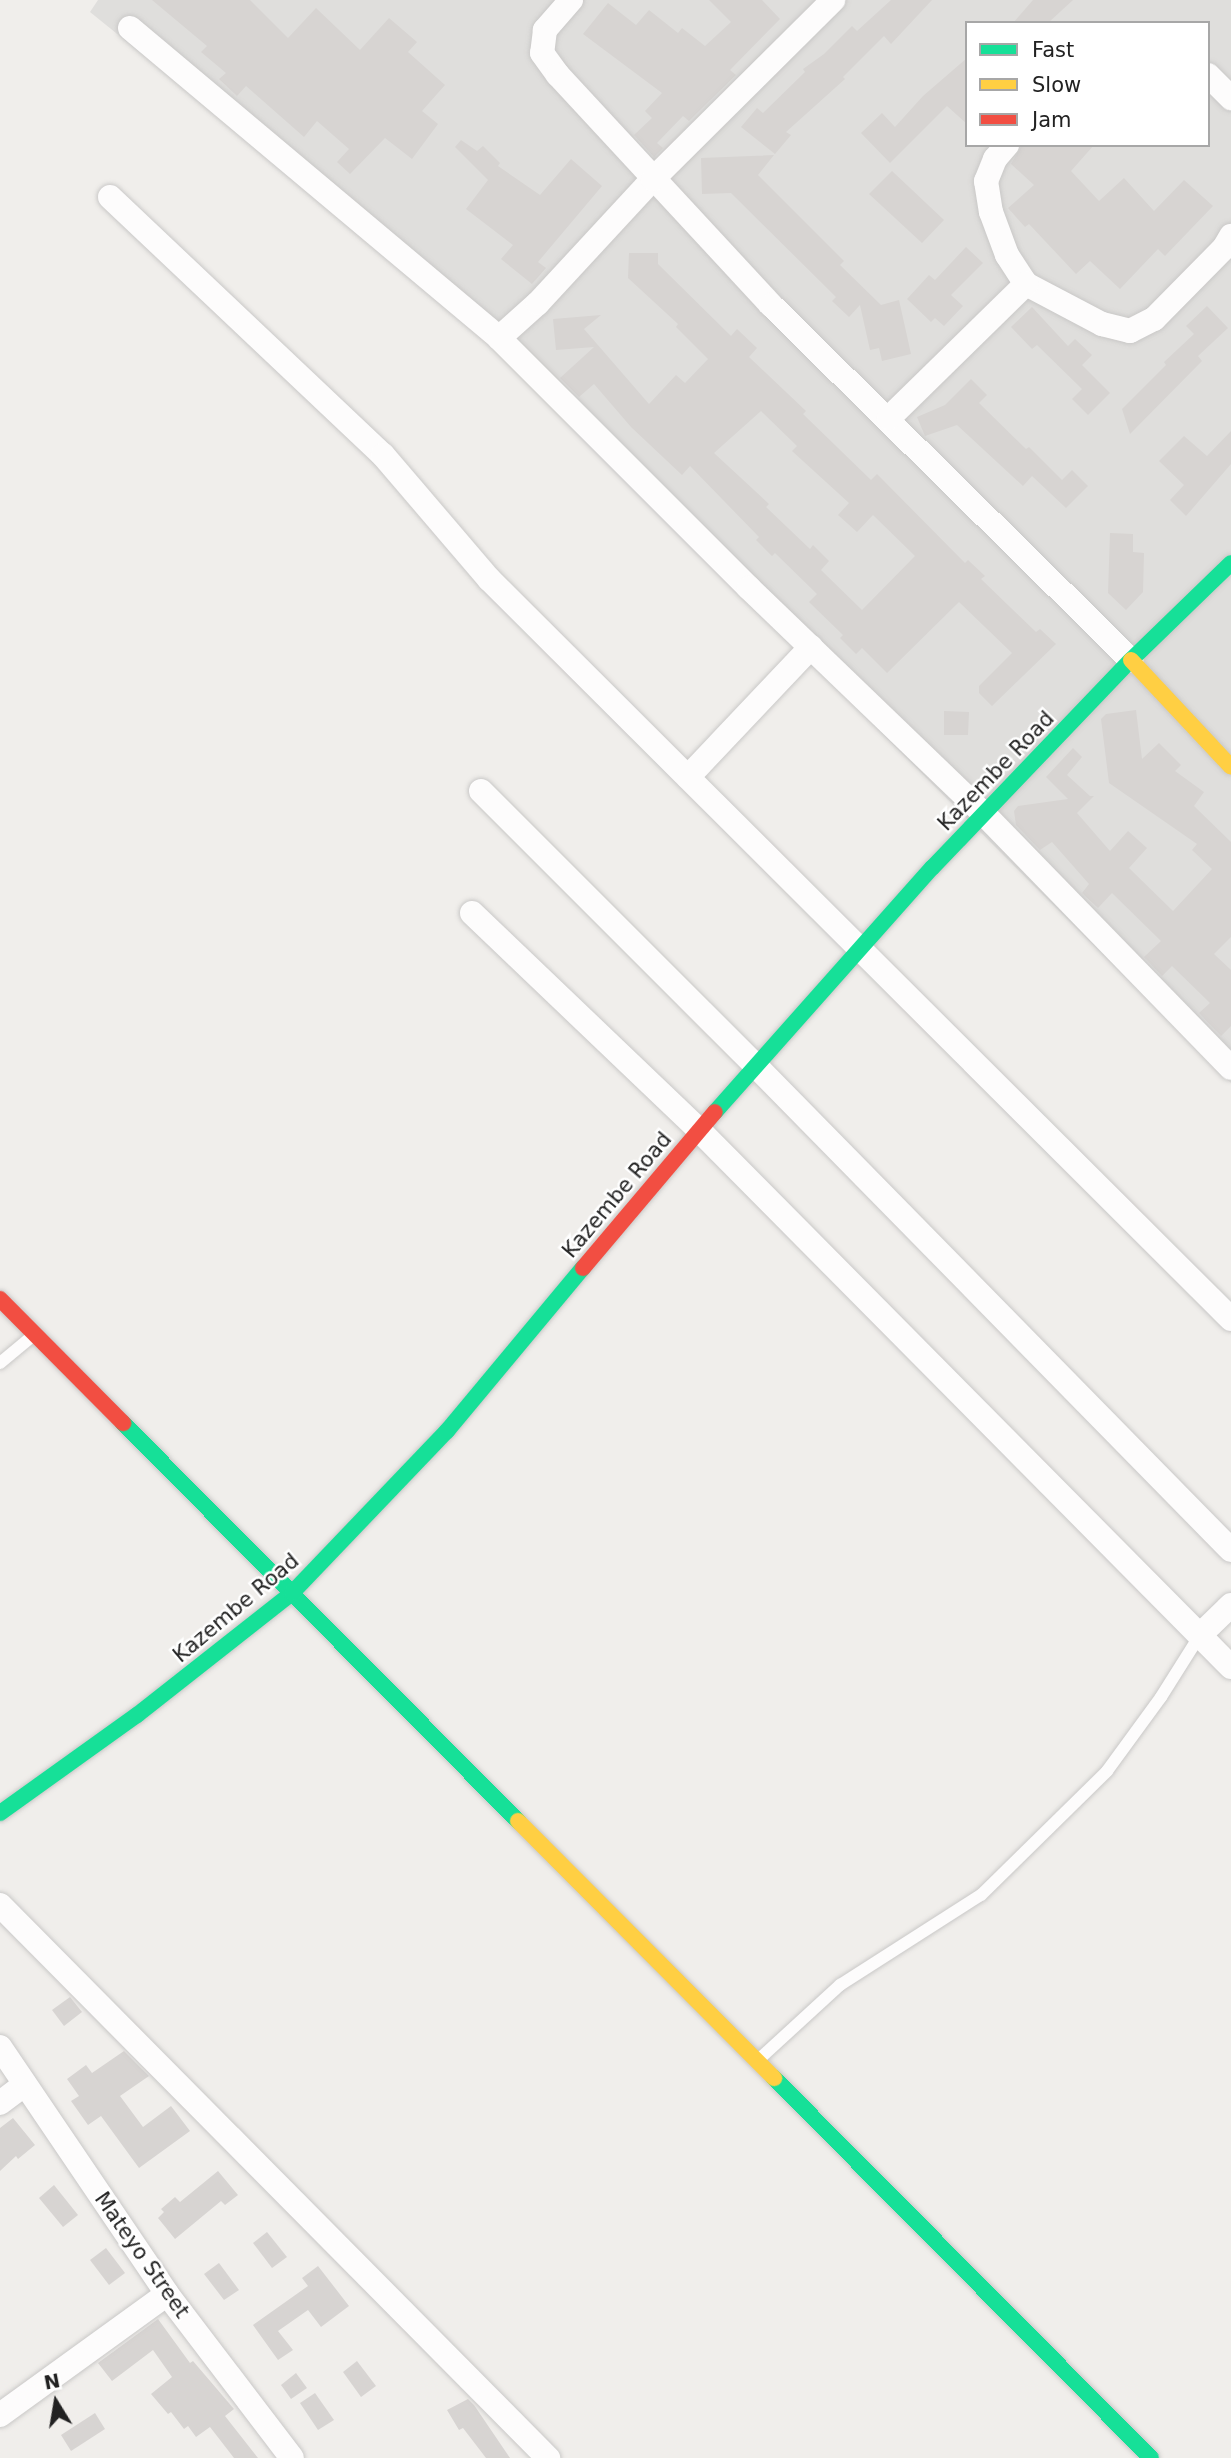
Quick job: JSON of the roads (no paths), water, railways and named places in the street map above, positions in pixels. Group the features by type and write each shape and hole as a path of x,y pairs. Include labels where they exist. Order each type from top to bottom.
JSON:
{"street":[{"path":"571,0 545,30 542,53 558,75 771,305 889,418 1131,660 1231,767"},
{"path":"499,338 538,303 822,3"},
{"path":"130,28 499,338 984,814 1231,1068"},
{"path":"1005,147 995,159 986,181 991,212 1007,255 1026,284 1102,324 1130,331 1154,319 1224,248 1231,236"},
{"path":"110,197 383,455 489,579 859,951 1231,1319"},
{"path":"889,418 1026,284"},
{"name":"Kazembe Road","path":"0,1813 137,1715 292,1593 447,1431 699,1130 859,951 984,814 1131,660 1231,563"},
{"path":"688,777 811,647"},
{"path":"481,792 757,1066 1231,1550"},
{"path":"472,914 699,1130 1231,1667"},
{"path":"0,1299 1151,2458"},
{"path":"1200,1635 1231,1605"},
{"path":"0,1905 548,2458"},
{"name":"Mateyo Street","path":"0,2047 167,2294 292,2458"},
{"path":"0,2103 25,2084"},
{"path":"0,2414 167,2294"}],"lane":[{"path":"0,1363 35,1334"},
{"path":"757,2061 840,1985 981,1895 1107,1770 1161,1697 1200,1635"}]}
